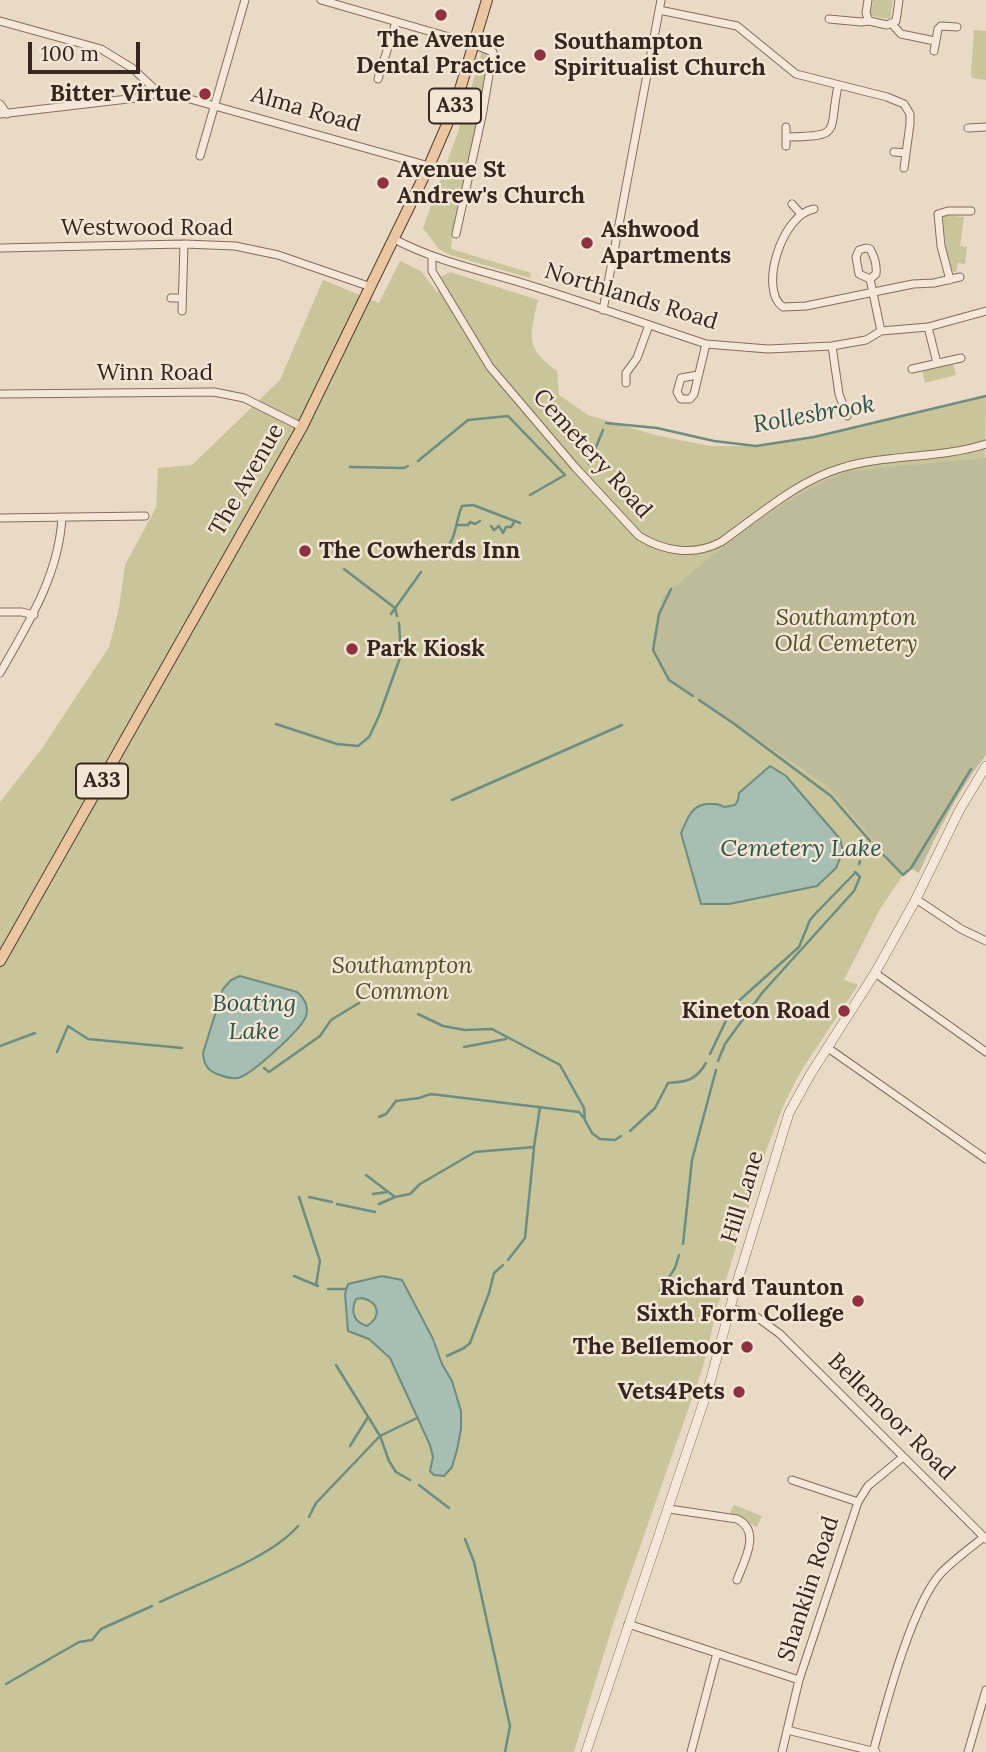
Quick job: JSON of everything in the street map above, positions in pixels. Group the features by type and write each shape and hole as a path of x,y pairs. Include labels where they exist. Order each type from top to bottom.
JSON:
{"main road":[{"name":"The Avenue","path":"0,961 302,427 429,166 455,106 487,0"}],"street":[{"path":"200,156 246,0"},
{"path":"321,0 474,44 493,52 456,234"},
{"path":"352,9 355,0"},
{"path":"603,310 661,0"},
{"path":"868,0 866,13 869,21"},
{"path":"829,19 892,24 896,21 899,0"},
{"path":"659,10 737,26 796,74 887,97 904,104 910,114 904,168"},
{"path":"0,21 101,49 132,68 159,93 4,114 0,104"},
{"path":"378,79 397,22"},
{"path":"892,24 901,34 935,41"},
{"path":"934,51 938,29 941,26 957,27"},
{"path":"381,69 391,72"},
{"path":"787,137 820,137 827,133 832,126 838,86"},
{"name":"Alma Road","path":"173,94 429,166"},
{"path":"786,127 786,146"},
{"path":"968,128 986,127"},
{"path":"894,152 906,153"},
{"path":"792,204 800,213"},
{"path":"814,209 800,213 779,243 774,269 775,296 777,303 783,307 806,306 913,284 960,278"},
{"path":"950,280 934,212 971,211"},
{"name":"Northlands Road","path":"394,239 432,257 531,286 706,344 768,349 832,345 866,340 881,331 928,327 986,311"},
{"path":"182,311 184,244"},
{"name":"Westwood Road","path":"0,248 184,244 235,246 267,252 371,287"},
{"name":"Cemetery Road","path":"432,257 432,271 489,367 575,467 639,536 651,544 675,550 707,549 804,485 841,468 955,452 986,444"},
{"path":"870,279 881,331"},
{"path":"171,298 182,298"},
{"path":"626,383 626,373 637,358 649,325"},
{"path":"928,327 937,363"},
{"path":"698,375 706,344"},
{"path":"832,345 839,394 847,416"},
{"path":"912,369 961,358"},
{"path":"616,372 626,373"},
{"name":"Winn Road","path":"0,394 202,390 244,398 302,427"},
{"path":"843,406 853,404"},
{"path":"0,518 145,516"},
{"path":"0,673 34,615 55,558 62,517"},
{"path":"0,612 34,615"},
{"name":"Hill Lane","path":"586,1752 709,1386 787,1120 810,1075 875,973 916,899 954,821 986,766"},
{"path":"916,899 961,929 986,941"},
{"path":"875,973 986,1052"},
{"path":"828,1048 986,1159"},
{"name":"Bellemoor Road","path":"730,1308 754,1315 780,1334 985,1538"},
{"name":"Shanklin Road","path":"782,1752 799,1680 858,1502 868,1486 903,1457"},
{"path":"792,1480 858,1502"},
{"path":"669,1509 741,1521 749,1529 751,1539 742,1575"},
{"path":"787,1730 874,1752 897,1672 921,1605 942,1572 985,1538"},
{"path":"628,1624 799,1680"},
{"path":"691,1752 717,1653"},
{"path":"968,1752 986,1690"}],"green space":[{"path":"873,0 893,0 890,19 870,16"},
{"path":"974,30 986,31 986,80 972,78"},
{"path":"482,51 490,57 453,228 451,249 531,273 530,278 450,255 439,249 423,228 458,132"},
{"path":"943,215 964,217 960,246 967,247 965,264 958,263 956,272 953,272 946,248"},
{"name":"Southampton Common","path":"400,261 421,271 437,292 447,287 440,277 450,272 538,300 532,340 539,355 557,371 559,395 588,415 655,435 710,446 756,446 814,437 986,396 985,460 847,471 797,496 774,511 662,597 653,650 669,680 827,786 903,875 880,909 844,980 858,985 801,1071 785,1102 767,1148 718,1305 702,1370 613,1624 574,1752 0,1752 0,802 41,750 109,647 119,608 125,565 156,508 158,468 192,465 280,380 323,280 379,303"},
{"path":"953,362 956,375 925,383 922,369"},
{"name":"Southampton Old Cemetery","path":"986,458 986,755 949,812 919,873 909,867 903,875 827,786 669,680 653,650 662,597 773,511 847,471"},
{"path":"734,1505 762,1516 757,1527 730,1513"}],"water":[{"name":"Cemetery Lake","path":"770,766 786,776 840,839 843,851 836,868 817,886 729,904 701,904 681,833 688,818 693,810 702,805 735,805 739,793"},
{"name":"Boating Lake","path":"240,976 297,992 305,1002 307,1012 296,1031 275,1051 254,1069 238,1078 232,1078 211,1071 205,1063 203,1053 223,989 231,980"},
{"path":"382,1276 402,1280 433,1339 442,1364 452,1381 461,1411 457,1450 452,1467 444,1476 434,1475 430,1471 433,1457 430,1445 390,1358 369,1339 348,1331 345,1294 348,1284","holes":["356,1299 368,1300 377,1310 375,1318 367,1326 356,1319 353,1308"]}],"waterway":[{"name":"Rollesbrook","path":"606,423 657,428 714,441 756,446 814,437 986,396"},
{"path":"418,461 468,420 508,416 565,475 530,495"},
{"path":"589,464 603,430"},
{"path":"350,467 408,466"},
{"path":"442,551 453,537 462,506 473,505 520,523"},
{"path":"456,525 468,525 470,522 475,524 480,521"},
{"path":"491,526 494,530 499,526 503,533 506,527 511,527 515,521"},
{"path":"344,569 395,608 397,616"},
{"path":"391,614 421,572"},
{"path":"671,589 659,614 653,650 669,680 693,696"},
{"path":"276,724 337,744 358,746 369,737 401,655 399,623"},
{"path":"699,700 831,796 870,841"},
{"path":"452,800 622,725"},
{"path":"875,846 903,875 911,868 971,769"},
{"path":"718,1061 725,1044 762,993 854,891 860,877 855,872"},
{"path":"710,1054 733,1006 799,947 810,920 854,874"},
{"path":"264,1068 269,1072 320,1036 331,1020 359,1003"},
{"path":"418,1014 443,1026 465,1030 492,1029 560,1065 584,1108 585,1120 592,1133 600,1139 615,1140 621,1136"},
{"path":"57,1052 68,1026 88,1039 182,1048"},
{"path":"0,1046 35,1033"},
{"path":"464,1047 506,1039"},
{"path":"630,1131 655,1108 668,1083 690,1079 699,1073 706,1063"},
{"path":"683,1244 692,1160 716,1070"},
{"path":"379,1117 386,1114 396,1101 431,1094 579,1112 584,1118"},
{"path":"366,1175 395,1197 410,1194 420,1184 475,1152 534,1147 540,1107"},
{"path":"508,1260 525,1238 534,1148"},
{"path":"373,1194 387,1192"},
{"path":"299,1197 320,1261 316,1285"},
{"path":"309,1197 332,1202"},
{"path":"379,1204 395,1197"},
{"path":"337,1204 375,1212"},
{"path":"660,1291 675,1268 679,1255"},
{"path":"447,1356 470,1343 494,1273 503,1265"},
{"path":"294,1276 318,1286"},
{"path":"328,1289 346,1289"},
{"path":"336,1365 380,1436 396,1472 410,1480"},
{"path":"350,1446 368,1417"},
{"path":"309,1517 316,1503 380,1436 417,1418"},
{"path":"419,1485 449,1508"},
{"path":"160,1602 253,1559 271,1549 298,1526"},
{"path":"465,1539 474,1562 510,1726 505,1752"},
{"path":"6,1684 79,1642 92,1640 101,1629 152,1606"}],"place":[{"name":"The Avenue Dental Practice","path":"441,15"},
{"name":"Southampton Spiritualist Church","path":"540,55"},
{"name":"Bitter Virtue","path":"205,94"},
{"name":"Avenue St Andrew's Church","path":"383,183"},
{"name":"Ashwood Apartments","path":"587,243"},
{"name":"The Cowherds Inn","path":"305,551"},
{"name":"Park Kiosk","path":"352,649"},
{"name":"Kineton Road","path":"844,1011"},
{"name":"Richard Taunton Sixth Form College","path":"858,1301"},
{"name":"The Bellemoor","path":"747,1347"},
{"name":"Vets4Pets","path":"739,1392"}]}
